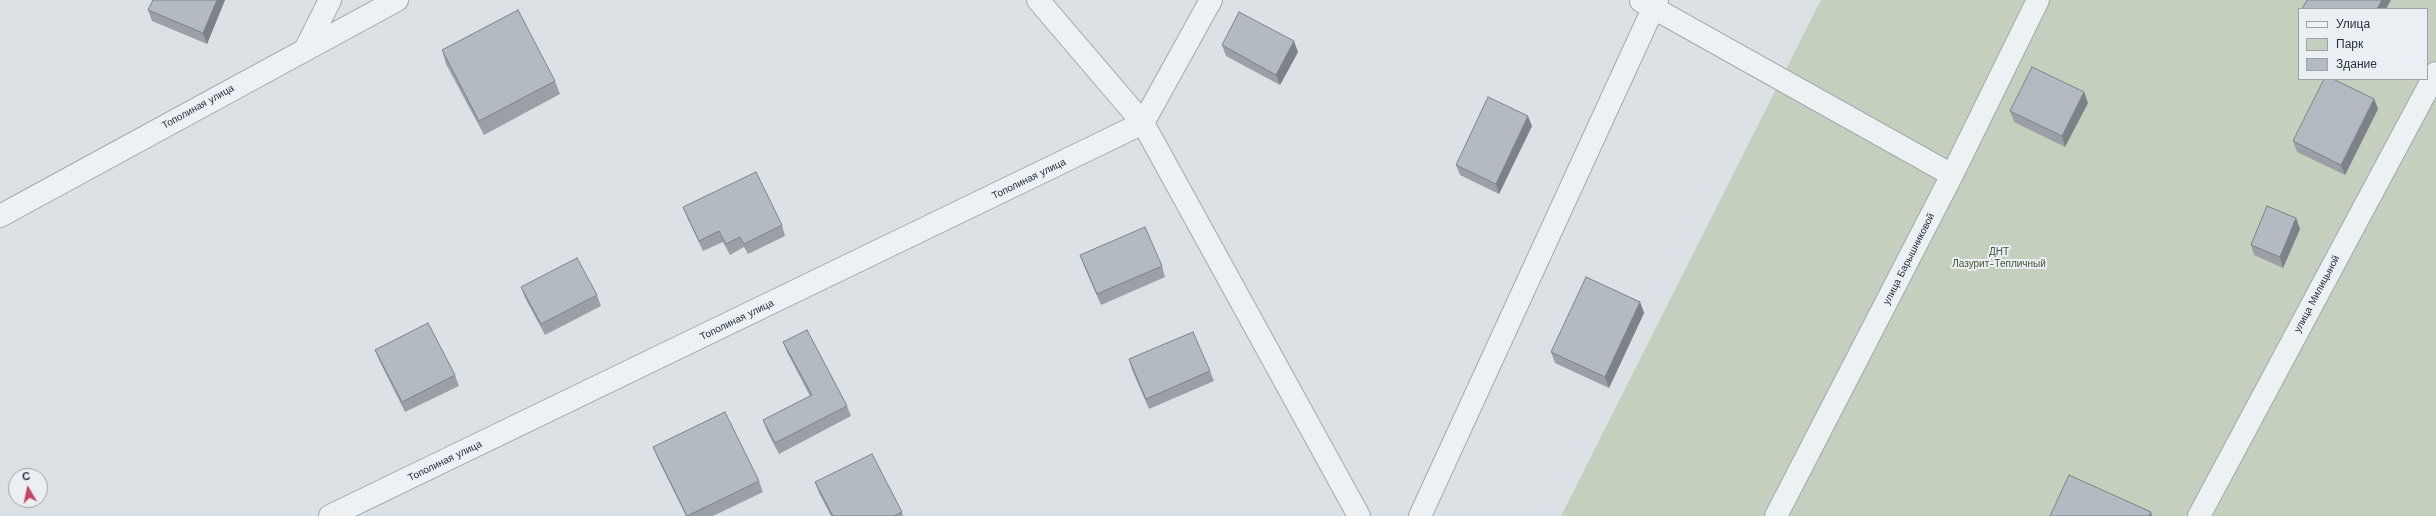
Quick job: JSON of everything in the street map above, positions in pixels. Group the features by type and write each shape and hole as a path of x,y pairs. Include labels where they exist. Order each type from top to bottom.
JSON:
{"street":[{"path":"306,48 330,0"},
{"name":"Тополиная улица","path":"0,216 306,48 397,0"},
{"path":"1038,0 1144,123 1359,516"},
{"path":"1144,123 1211,0"},
{"name":"улица Барышниковой","path":"1776,516 1952,175 2038,0"},
{"path":"1420,516 1650,2 1952,175"},
{"name":"улица Милицыной","path":"2199,516 2436,73"},
{"name":"Тополиная улица","path":"330,516 1144,123"}],"green space":[{"name":"ДНТ Лазурит-Тепличный","path":"1821,0 2436,0 2436,516 1561,516"}],"building":[{"path":"153,0 217,0 203,33 148,10"},
{"path":"2307,0 2382,0 2378,8 2303,8"},
{"path":"518,10 555,81 479,121 442,50"},
{"path":"1239,12 1294,41 1276,75 1222,45"},
{"path":"2032,67 2084,92 2062,136 2010,111"},
{"path":"2324,80 2335,80 2374,99 2341,165 2293,141"},
{"path":"1488,97 1528,116 1496,184 1456,165"},
{"path":"756,172 782,225 744,244 740,237 726,244 719,231 699,241 683,207"},
{"path":"2267,206 2296,218 2280,257 2251,245"},
{"path":"1145,227 1162,266 1097,294 1080,255"},
{"path":"577,258 597,295 541,324 521,287"},
{"path":"1586,277 1640,302 1605,377 1551,352"},
{"path":"428,323 455,375 402,402 375,350"},
{"path":"807,330 847,406 775,443 763,420 812,395 783,342"},
{"path":"1193,332 1210,371 1146,399 1129,359"},
{"path":"725,412 759,481 687,516 653,447"},
{"path":"872,454 902,512 894,516 833,516 815,482"},
{"path":"2069,475 2151,512 2149,516 2050,516"}]}
